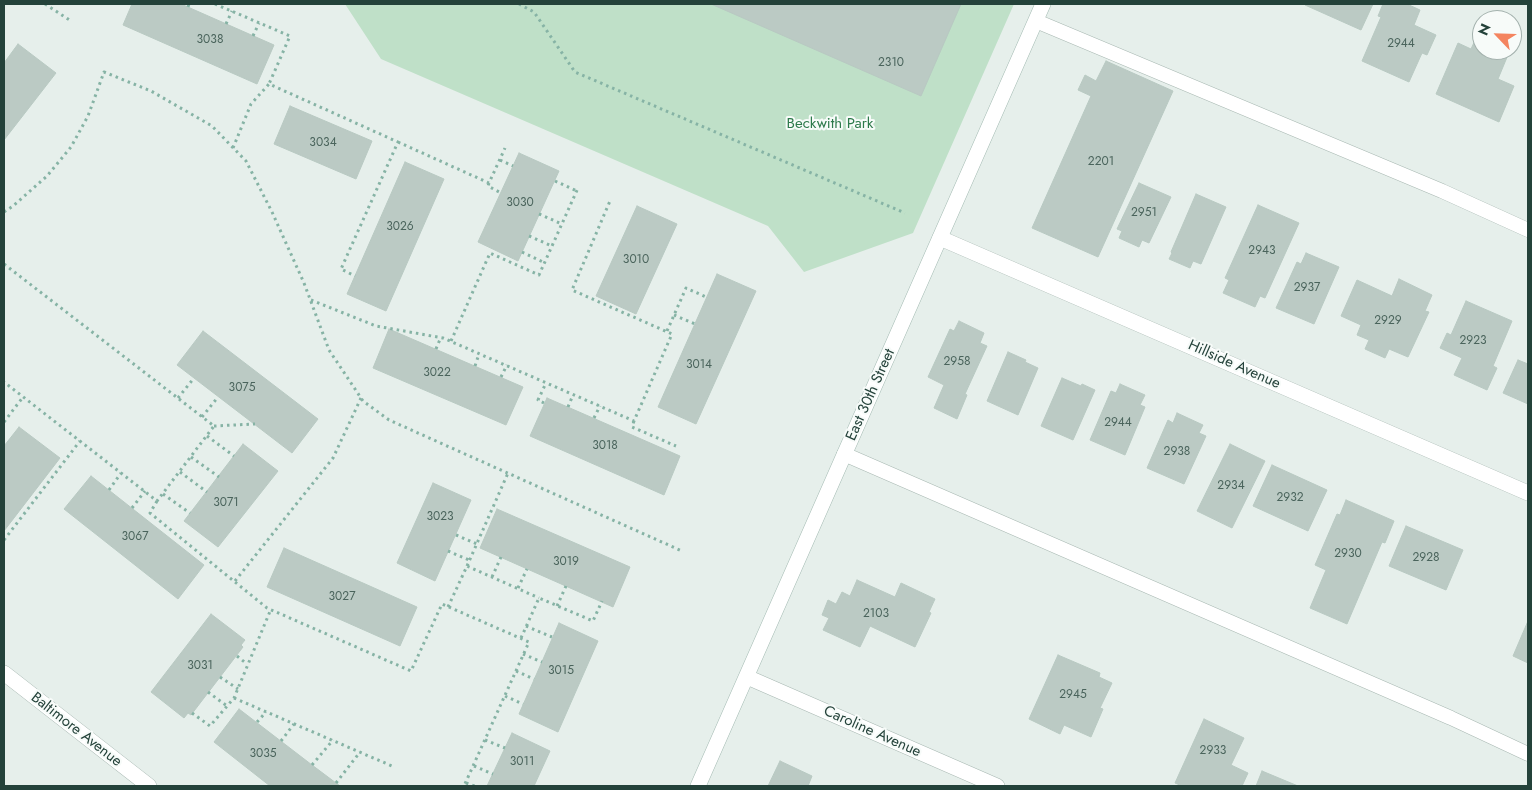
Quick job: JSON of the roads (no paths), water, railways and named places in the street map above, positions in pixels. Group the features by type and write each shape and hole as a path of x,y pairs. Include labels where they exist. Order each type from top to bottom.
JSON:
{"street":[{"name":"East 30th Street","path":"698,786 1043,4"},
{"name":"Hillside Avenue","path":"940,238 1528,493"},
{"name":"Baltimore Avenue","path":"4,673 149,786"},
{"name":"Caroline Avenue","path":"747,677 997,786"}],"lane":[{"path":"1036,21 1442,191 1528,230"},
{"path":"844,454 1451,718 1528,754"}],"park label":[{"name":"Beckwith Park","path":"830,124"}]}
